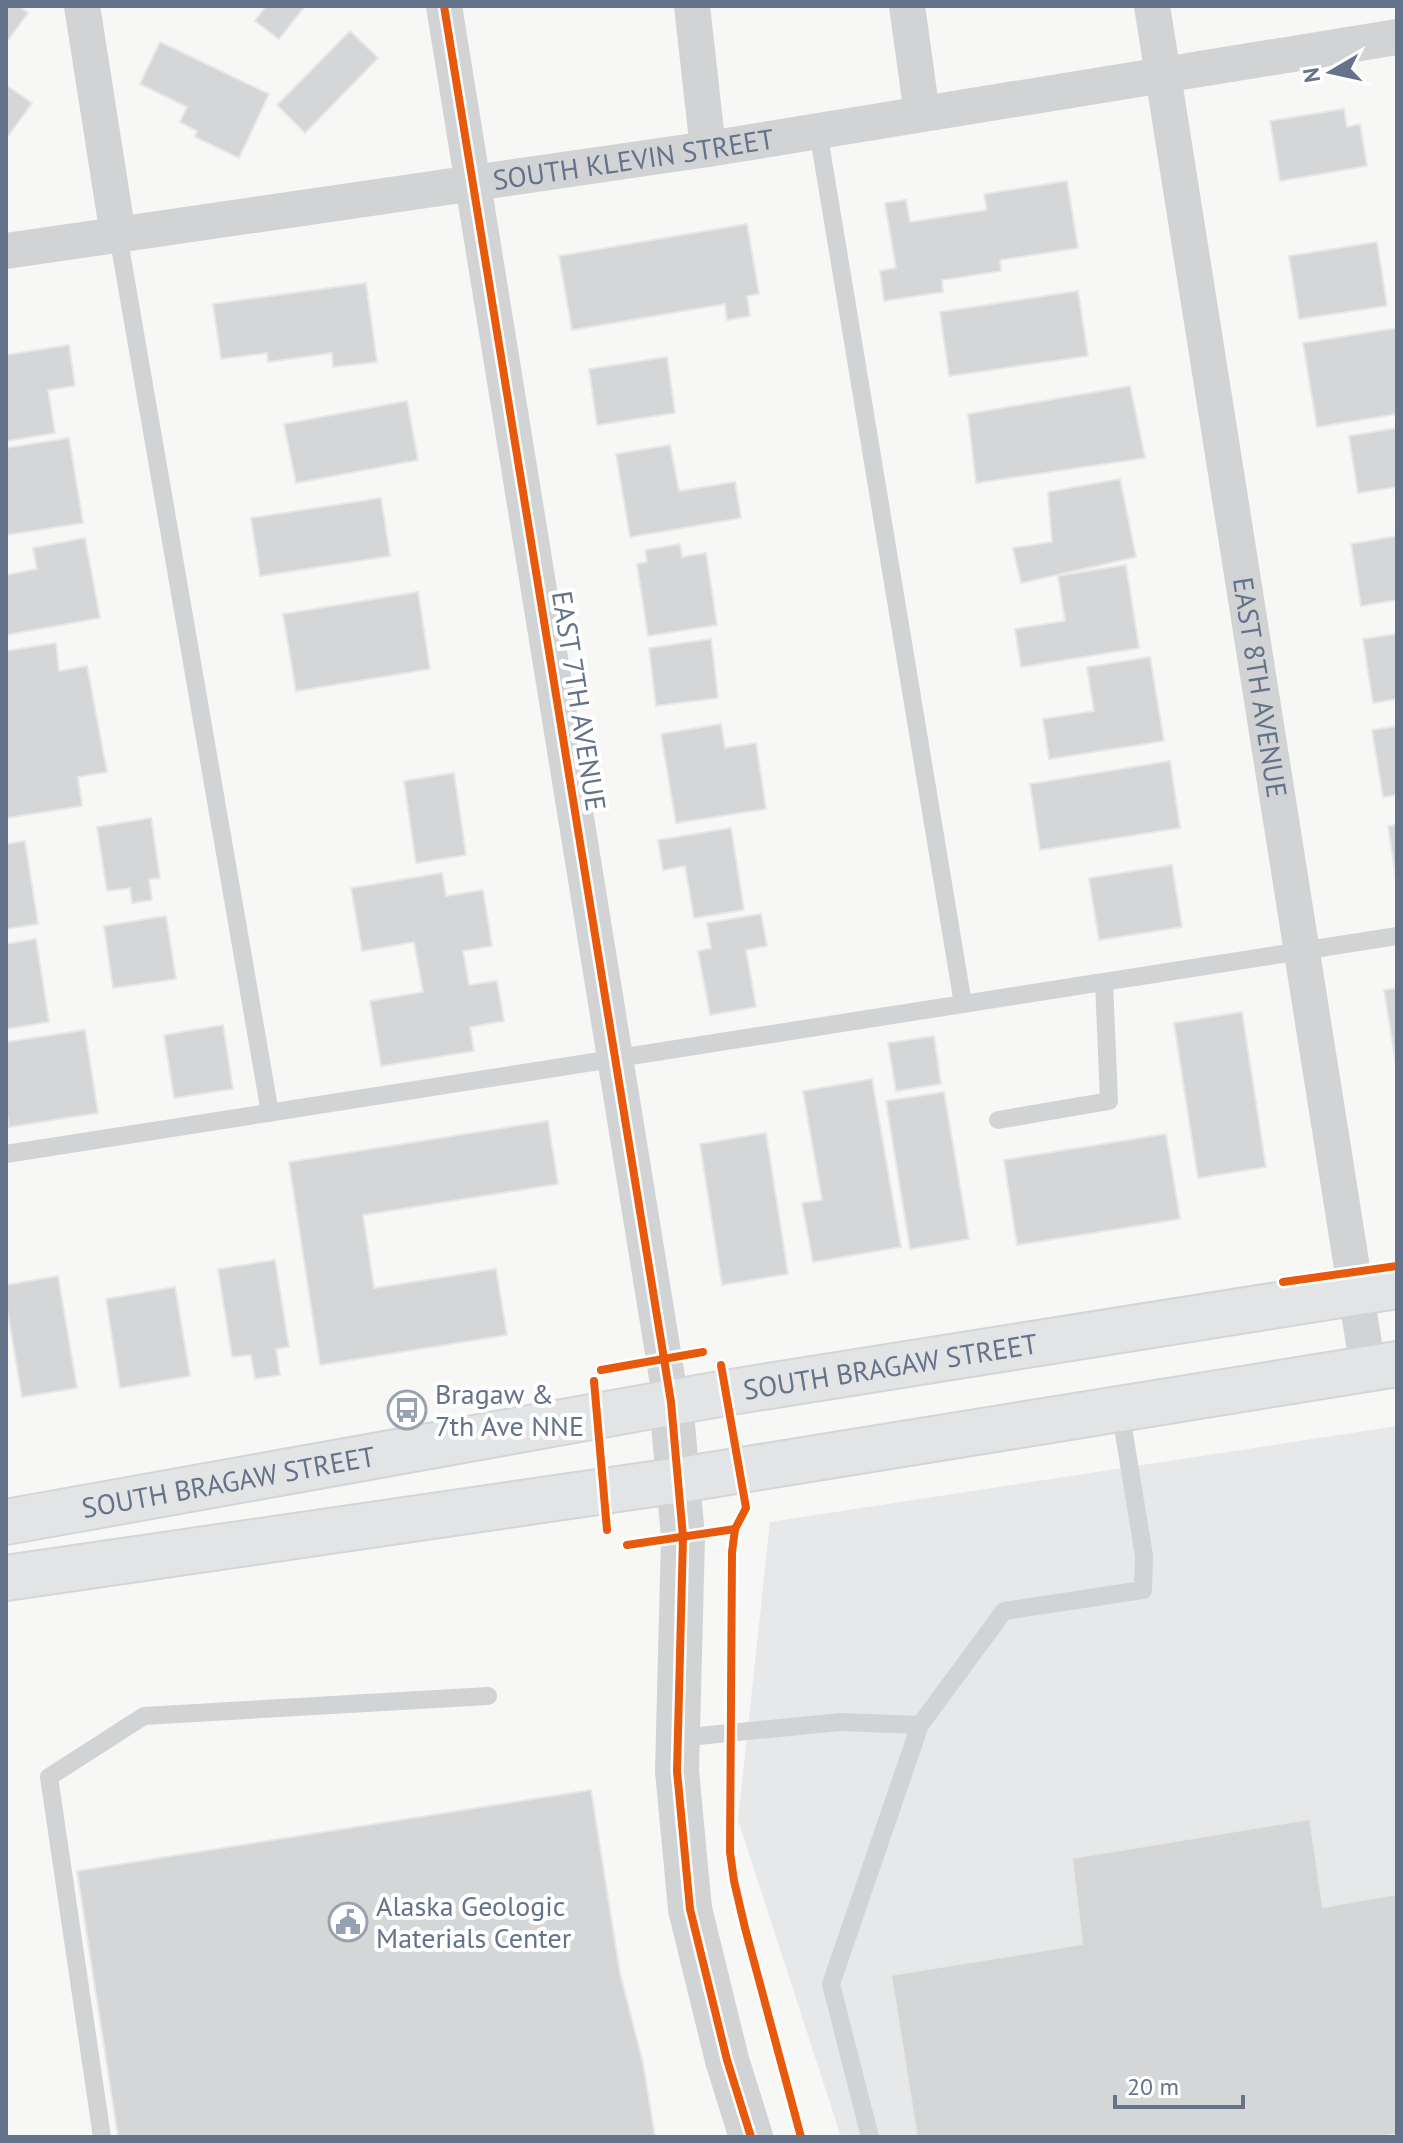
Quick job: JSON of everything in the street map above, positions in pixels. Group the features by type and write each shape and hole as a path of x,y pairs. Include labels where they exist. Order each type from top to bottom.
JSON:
{"main road":[{"name":"SOUTH BRAGAW STREET","path":"6,1522 671,1402 1377,1289"},
{"path":"6,1578 680,1480 1383,1366"}],"street":[{"path":"82,6 118,235"},
{"name":"EAST 7TH AVENUE","path":"444,6 671,1402"},
{"path":"692,6 708,149"},
{"path":"907,6 922,114"},
{"name":"EAST 8TH AVENUE","path":"1152,6 1303,951 1377,1289 1383,1366"},
{"name":"SOUTH KLEVIN STREET","path":"6,251 708,149 1397,37"},
{"path":"671,1402 683,1537 677,1771 690,1909 727,2060 751,2137"}],"lane":[{"path":"818,131 963,1004"},
{"path":"118,235 270,1113"},
{"path":"6,1154 1397,936"},
{"path":"998,1120 1109,1101 1104,982"},
{"path":"870,2137 831,1984 920,1725 1004,1611 1143,1590 1144,1556 1120,1409"},
{"path":"102,2137 49,1777 144,1716 488,1696"},
{"path":"678,1738 840,1722 920,1725"}],"shaded area":[{"path":"1397,1426 1397,2137 841,2137 738,1820 770,1522"}],"building":[{"path":"6,6 19,6 28,13 6,43"},
{"path":"266,6 305,6 279,39 255,21"},
{"path":"350,31 378,58 305,133 277,105"},
{"path":"160,42 269,94 239,158 195,137 197,131 180,122 187,107 140,84"},
{"path":"6,85 32,103 6,139"},
{"path":"1344,109 1347,127 1360,124 1367,166 1280,181 1270,121"},
{"path":"1067,181 1078,248 1000,260 1001,271 942,280 943,292 884,301 880,271 896,268 885,203 906,200 910,222 987,210 984,194"},
{"path":"747,224 759,294 747,296 750,316 727,320 725,304 572,330 559,256"},
{"path":"1377,242 1387,306 1299,319 1289,256"},
{"path":"366,283 377,362 333,367 332,353 268,362 267,353 221,359 213,304"},
{"path":"1078,291 1088,356 949,376 940,312"},
{"path":"1397,328 1397,414 1317,427 1303,343"},
{"path":"69,345 75,386 48,390 55,433 6,441 6,355"},
{"path":"667,357 675,413 597,425 589,369"},
{"path":"1130,386 1145,458 976,483 968,414"},
{"path":"407,401 418,460 296,483 284,424"},
{"path":"1397,428 1397,487 1358,493 1349,436"},
{"path":"69,438 83,523 6,535 6,448"},
{"path":"670,445 679,491 735,482 741,518 630,537 616,454"},
{"path":"1120,479 1136,557 1021,583 1013,548 1052,542 1048,492"},
{"path":"381,498 390,556 260,576 251,518"},
{"path":"1397,536 1397,600 1361,606 1351,544"},
{"path":"85,538 100,618 6,635 6,575 37,569 33,548"},
{"path":"680,544 682,557 706,553 717,625 648,636 637,564 647,562 645,550"},
{"path":"1126,565 1139,648 1021,667 1015,629 1065,621 1058,576"},
{"path":"418,592 430,669 296,691 283,614"},
{"path":"1397,634 1397,699 1373,703 1363,639"},
{"path":"711,639 718,698 656,706 649,648"},
{"path":"56,643 59,671 87,666 107,772 78,777 82,806 6,818 6,651"},
{"path":"1150,657 1164,741 1049,759 1043,719 1094,711 1087,667"},
{"path":"721,724 725,748 756,743 766,809 676,823 661,734"},
{"path":"1397,726 1397,795 1383,797 1372,730"},
{"path":"1170,761 1180,828 1040,850 1030,784"},
{"path":"454,773 466,855 416,863 404,781"},
{"path":"151,818 160,878 149,879 152,900 132,903 130,888 107,891 97,827"},
{"path":"1397,825 1397,885 1388,826"},
{"path":"731,828 744,910 694,918 685,866 663,870 658,840"},
{"path":"25,841 38,924 6,929 6,844"},
{"path":"1172,865 1182,927 1099,940 1089,878"},
{"path":"442,873 446,896 483,890 492,946 463,951 469,985 497,981 504,1021 470,1027 474,1051 381,1066 370,1001 423,992 414,942 362,951 351,888"},
{"path":"761,914 767,946 746,950 756,1007 710,1015 698,951 711,948 707,923"},
{"path":"166,916 176,979 113,988 104,926"},
{"path":"36,939 49,1022 6,1029 6,944"},
{"path":"1397,988 1397,1070 1384,990"},
{"path":"1242,1012 1266,1167 1198,1178 1174,1023"},
{"path":"223,1025 233,1089 174,1098 164,1035"},
{"path":"85,1030 98,1113 9,1127 6,1042"},
{"path":"934,1036 941,1084 896,1091 888,1043"},
{"path":"872,1079 901,1247 813,1262 802,1203 822,1200 803,1091"},
{"path":"944,1092 969,1239 910,1249 886,1101"},
{"path":"548,1121 558,1184 363,1215 374,1288 496,1269 507,1335 320,1365 289,1162"},
{"path":"766,1133 788,1274 722,1285 700,1144"},
{"path":"1166,1134 1180,1219 1017,1245 1004,1160"},
{"path":"275,1260 289,1347 276,1349 280,1375 255,1379 251,1355 232,1357 218,1269"},
{"path":"58,1276 77,1388 22,1397 6,1302 6,1285"},
{"path":"175,1287 190,1376 120,1388 106,1299"},
{"name":"Alaska Geologic Materials Center","path":"591,1790 620,1973 643,2063 655,2137 118,2137 77,1871"},
{"path":"1310,1819 1323,1907 1397,1894 1397,2134 1376,2137 917,2137 891,1975 1082,1944 1072,1858"}],"cycle path":[{"path":"444,6 671,1402 683,1537 677,1771 690,1909 727,2060 751,2137"},
{"path":"1283,1282 1397,1266"},
{"path":"601,1370 703,1352"},
{"path":"721,1365 746,1508 735,1529 732,1552 730,1852 745,1928 801,2137"},
{"path":"594,1381 607,1530"},
{"path":"627,1545 735,1529"}],"place":[{"name":"Bragaw & 7th Ave NNE","path":"407,1410"},
{"name":"Alaska Geologic Materials Center","path":"348,1922"}]}
